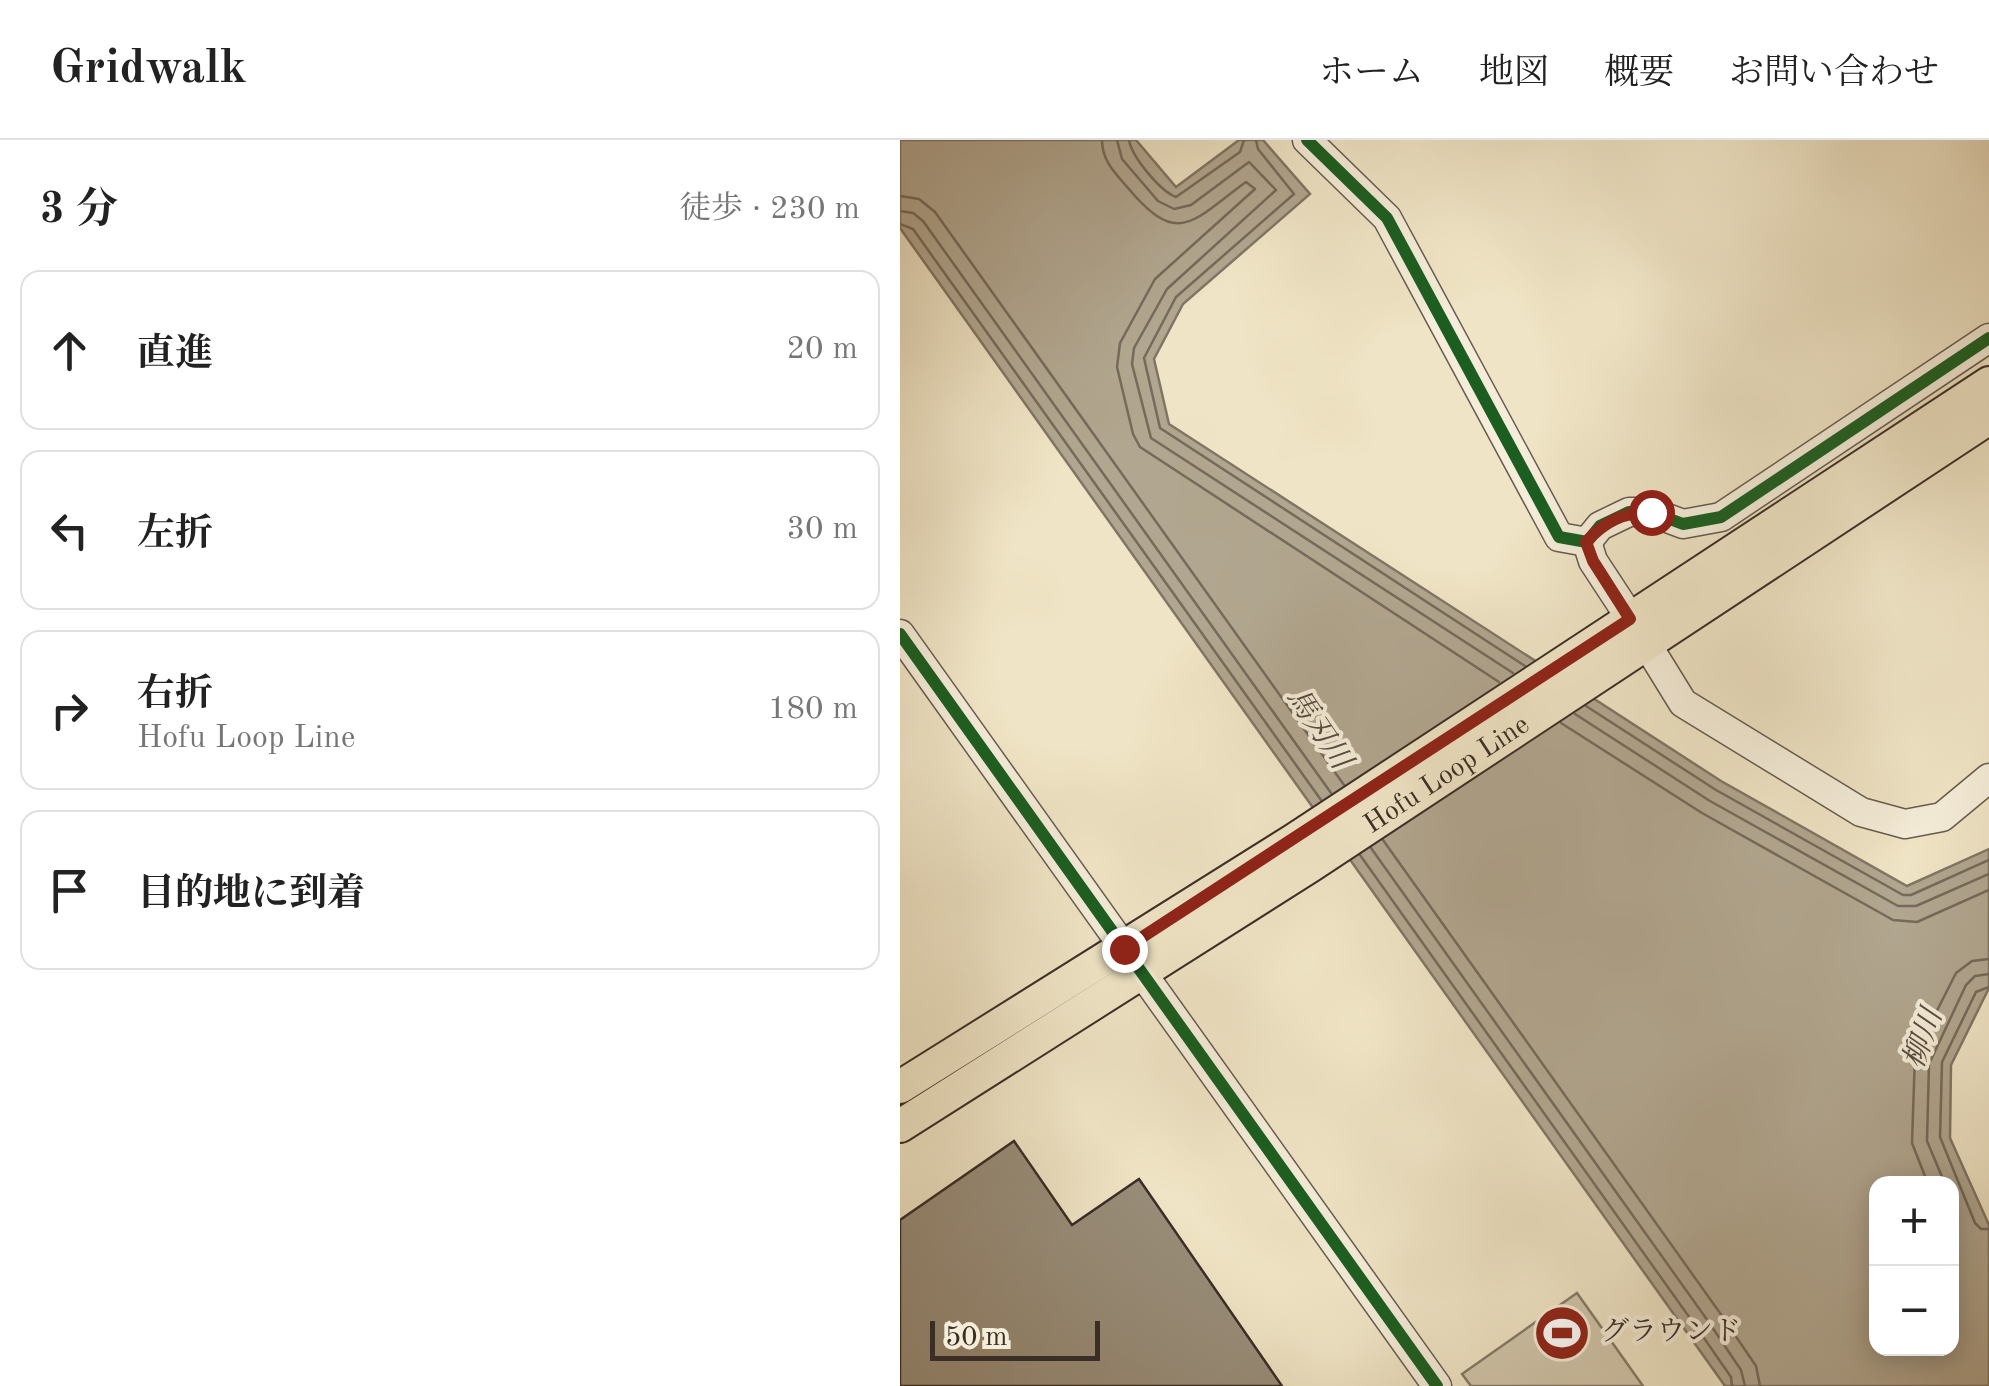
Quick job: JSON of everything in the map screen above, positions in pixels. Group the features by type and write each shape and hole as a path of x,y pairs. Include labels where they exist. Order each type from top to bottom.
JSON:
{"main road":[{"name":"Hofu Loop Line","path":"900,1126 1132,961 1627,638 1989,383"},
{"name":"Hofu Loop Line","path":"1627,638 1989,418"},
{"name":"Hofu Loop Line","path":"900,1087 1132,961"}],"street":[{"path":"1307,140 1387,218 1558,538 1586,542"},
{"path":"1586,542 1600,526 1629,512 1651,512 1682,524 1721,517 1989,338"},
{"path":"1586,542 1627,638 1682,703 1861,812 1905,824 1942,817 1989,778"},
{"path":"900,634 1437,1386"}],"shaded area":[{"name":"グラウンド","path":"1577,1293 1643,1386 1471,1386 1462,1374"}],"water":[{"path":"900,140 1136,140 1176,187 1239,140 1263,140 1310,194 1183,304 1154,359 1169,424 1721,781 1907,886 1989,849 1989,988 1951,1065 1950,1138 1989,1225 1989,1386 1725,1386 900,228"}],"building":[{"path":"1014,1141 1072,1225 1139,1179 1282,1386 900,1386 900,1220"}],"cycle path":[{"path":"1307,140 1387,218 1559,537 1587,542 1600,526 1629,512 1651,512 1683,524 1721,517 1989,338"},
{"path":"900,634 1437,1386"}],"place":[{"name":"グラウンド","path":"1562,1333"}],"route":[{"path":"1124,949 1630,619 1593,561 1586,542 1600,526 1629,512 1651,512"}],"water label":[{"name":"馬刃川","path":"1318,729"},
{"name":"柳川","path":"1924,1039"}]}
